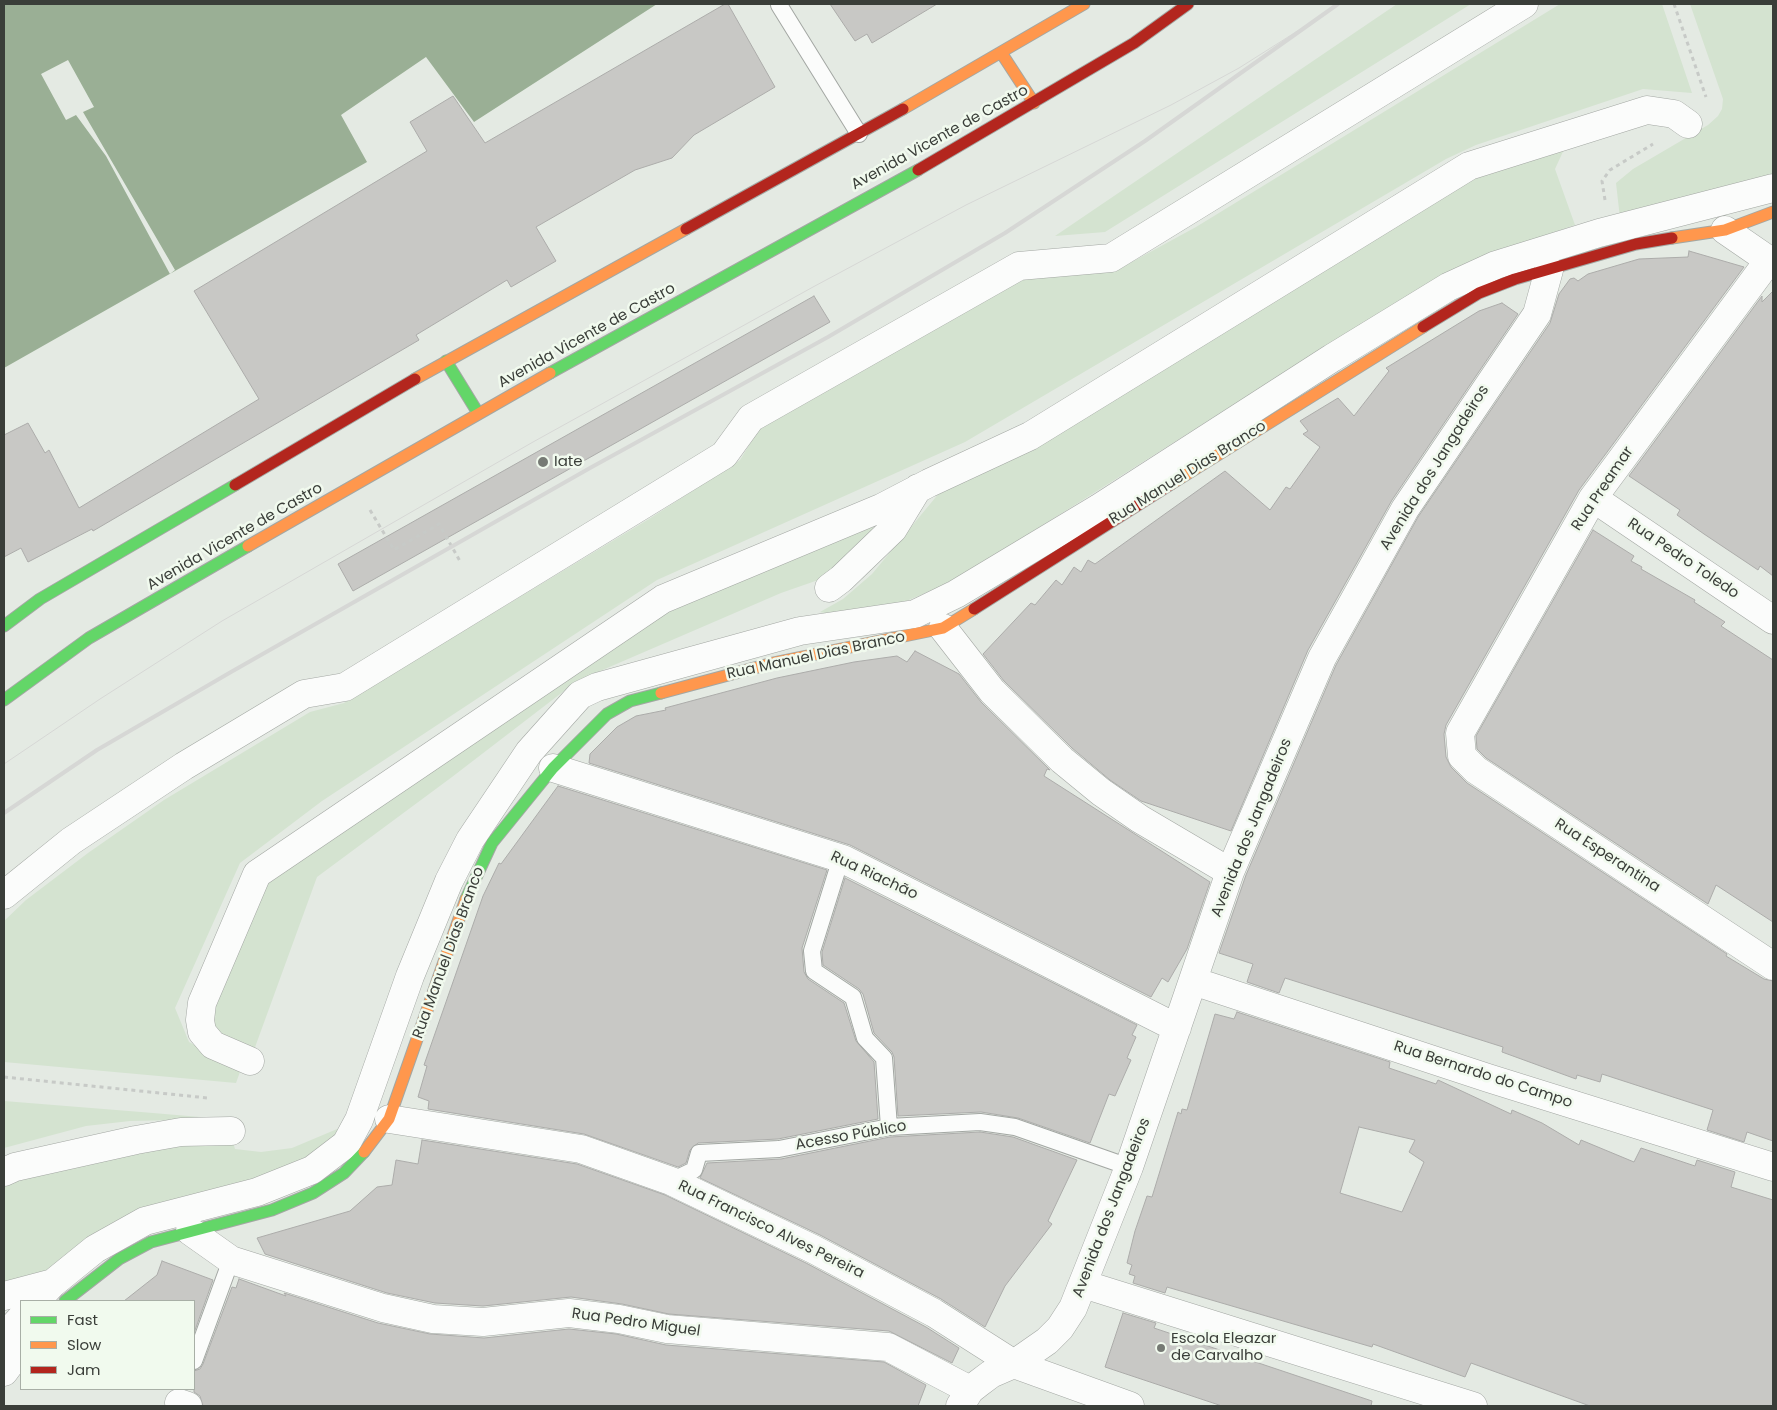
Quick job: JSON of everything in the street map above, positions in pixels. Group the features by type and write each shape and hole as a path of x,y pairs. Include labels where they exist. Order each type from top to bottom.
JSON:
{"main road":[{"path":"4,626 40,599 446,361 1002,54 1084,4"},
{"name":"Avenida Vicente de Castro","path":"4,700 89,638 478,413 974,139 1134,43 1188,4"},
{"path":"1002,54 1034,103"},
{"name":"Rua Manuel Dias Branco","path":"52,1295 151,1242 272,1210 313,1193 344,1173 369,1147 389,1119 472,884 492,843 553,768 607,714 630,702 773,663 943,628 1429,322 1479,293 1515,279 1636,244 1724,230 1773,212"},
{"path":"446,361 478,413"}],"street":[{"path":"4,895 71,841 184,766 304,694 345,687 724,455 751,418 1019,266 1112,258 1524,4"},
{"path":"250,1061 214,1045 202,1032 200,1020 202,1003 257,874 663,599 881,508 918,488 1030,436 1469,166 1647,110 1674,114 1688,124"},
{"path":"4,1296 52,1295 95,1249 145,1221 257,1192 312,1170 346,1144 359,1120 424,941 449,881 470,840 529,752 580,695 596,687 800,631 915,614 956,594 1099,508 1332,358 1448,287 1496,265 1600,233 1773,188"},
{"path":"1724,230 1771,262"},
{"name":"Rua Preamar","path":"1460,733 1593,498 1771,262"},
{"name":"Avenida dos Jangadeiros","path":"965,1398 991,1374 1014,1364 1047,1341 1060,1328 1073,1308 1129,1167 1230,872 1322,658 1405,509 1537,314 1549,270"},
{"path":"829,588 893,529 918,488"},
{"name":"Rua Pedro Toledo","path":"1593,498 1773,620"},
{"path":"943,628 992,691 1062,760 1101,792 1140,819 1230,872"},
{"name":"Rua Esperantina","path":"1460,733 1462,756 1476,770 1773,966"},
{"name":"Rua Riachão","path":"553,768 840,858 1177,1028"},
{"name":"Rua Bernardo do Campo","path":"1193,981 1488,1078 1773,1167"},
{"name":"Rua Francisco Alves Pereira","path":"389,1119 581,1149 671,1180 813,1249 934,1313 1014,1364 1130,1406"},
{"path":"4,1172 15,1167 136,1140 181,1132 231,1131"},
{"name":"Rua Pedro Miguel","path":"190,1231 231,1260 383,1308 433,1319 483,1322 568,1313 619,1319 667,1329 888,1347 965,1398"},
{"path":"1083,1284 1457,1404"},
{"path":"4,1337 20,1319"},
{"path":"4,1372 20,1350"}],"lane":[{"path":"779,5 859,134"},
{"path":"840,858 812,951 814,971 854,997 865,1038 884,1058 889,1127"},
{"name":"Acesso Público","path":"671,1180 694,1170 699,1153 779,1149 889,1127 980,1122 1015,1127 1129,1167"},
{"path":"195,1358 231,1260"}],"path":[{"path":"369,509 394,550 439,524 461,563"},
{"path":"4,1077 217,1099"}],"shaded area":[{"path":"4,4 657,4 474,122 426,57 341,115 367,162 4,368"},
{"path":"1397,4 1471,4 1105,232 1055,236"},
{"path":"1560,4 1662,4 1692,93 1643,89 1476,145 1446,159 965,442 657,580 322,801 240,863 175,1008 189,1042 241,1069 236,1083 4,1062 4,921 26,900 88,853 164,800 310,712 344,703 649,519 740,460 762,424 1023,279 1119,269 1196,227"},
{"path":"1690,4 1773,4 1773,178 1620,218 1616,183 1633,169 1708,125 1718,116 1722,109 1723,99"},
{"path":"1566,145 1555,169 1575,225 1509,248 1358,326 956,580 904,602 833,615 820,612 843,599 872,574 945,486 1469,178"},
{"path":"885,516 824,578 781,593 577,681 317,877 254,1050 221,1039 213,1026 215,1001 265,883 664,608"},
{"path":"4,1101 224,1119 130,1121 86,1126 4,1148"},
{"path":"349,1124 312,1158 43,1277 4,1288 4,1186 24,1178 172,1146 233,1142 235,1149 261,1152 292,1148"}],"pier":[{"path":"68,60 94,107 83,112 175,270 170,274 106,156 76,115 66,120 41,74"}],"building":[{"path":"728,4 775,87 694,135 672,158 635,170 536,227 556,261 511,287 507,280 416,335 419,340 93,531 92,529 28,562 21,548 4,557 4,435 28,423 45,453 49,450 79,508 259,399 194,291 427,151 410,122 453,96 485,143"},
{"path":"830,4 937,4 872,43 867,34 855,41"},
{"path":"1689,251 1744,267 1579,490 1446,725 1444,734 1446,757 1451,767 1467,783 1727,954 1726,956 1764,979 1773,981 1773,1141 1747,1132 1744,1142 1707,1130 1713,1110 1602,1074 1600,1082 1577,1075 1576,1079 1502,1052 1503,1047 1285,978 1279,993 1247,982 1253,964 1219,953 1246,875 1336,665 1418,517 1550,323 1559,294 1570,279 1574,278 1578,281 1588,274 1639,259 1688,257"},
{"path":"1773,291 1773,576 1760,566 1758,570 1704,534 1677,515 1680,510 1629,476 1762,296 1762,302"},
{"name":"Iate","path":"814,296 830,322 353,591 338,564"},
{"path":"1502,303 1518,314 1392,500 1308,650 1231,831 1141,801 1110,780 1072,748 1004,681 983,654 1031,603 1035,605 1056,580 1062,585 1074,567 1081,572 1088,560 1095,564 1225,471 1270,510 1286,487 1290,489 1320,447 1303,434 1308,431 1300,421 1338,398 1354,416 1389,371 1386,368 1479,311"},
{"path":"1593,530 1634,556 1631,561 1642,567 1641,569 1695,600 1694,602 1725,622 1721,626 1773,660 1773,922 1716,885 1708,904 1486,758 1477,749 1476,736"},
{"path":"915,651 959,674 981,702 1050,770 1047,769 1044,776 1210,882 1187,949 1168,982 1162,978 1151,997 850,845 589,763 590,754 617,727 636,716 666,710 665,708 777,678 854,662 897,656 907,662"},
{"path":"558,786 827,870 802,948 804,972 808,979 844,1003 856,1041 874,1062 878,1119 778,1139 698,1143 690,1150 686,1163 678,1167 584,1134 428,1109 429,1101 418,1097 427,1066 424,1065 483,896 499,863 501,864"},
{"path":"845,878 1137,1025 1132,1035 1136,1037 1127,1058 1131,1060 1115,1096 1109,1094 1090,1143 1018,1118 981,1112 898,1116 894,1057 892,1052 874,1033 863,994 859,989 823,965 822,952"},
{"path":"1237,1012 1390,1062 1389,1068 1436,1084 1438,1080 1511,1114 1512,1110 1542,1123 1579,1145 1581,1140 1634,1162 1641,1148 1695,1166 1697,1160 1735,1172 1731,1187 1773,1200 1773,1406 1590,1406 1471,1363 1465,1377 1373,1344 1372,1347 1167,1287 1165,1293 1133,1283 1135,1276 1129,1274 1132,1265 1127,1263 1135,1231 1147,1196 1152,1197 1178,1112 1181,1114 1182,1109 1187,1110 1215,1014 1234,1019","holes":["1359,1127 1415,1140 1409,1152 1424,1162 1402,1212 1340,1193"]},
{"path":"980,1132 1013,1137 1077,1160 1048,1221 1052,1224 1005,1286 985,1327 941,1299 820,1235 700,1178 707,1163 781,1159 890,1137"},
{"path":"422,1140 577,1164 665,1195 806,1263 926,1327 959,1348 952,1363 889,1331 669,1314 622,1304 571,1297 483,1306 435,1303 387,1293 265,1254 257,1238 350,1211 377,1187 392,1185 396,1160 418,1164"},
{"path":"162,1261 213,1280 195,1330 195,1300 125,1300 157,1275"},
{"path":"239,1279 286,1296 284,1293 378,1323 430,1334 484,1338 569,1329 616,1334 666,1345 884,1362 926,1385 918,1406 203,1406 200,1396 194,1392 195,1371 200,1369 203,1364 232,1287 236,1288"},
{"name":"Escola Eleazar de Carvalho","path":"1123,1313 1156,1323 1154,1328 1372,1401 1371,1406 1222,1406 1105,1367"}],"tram line":[{"path":"4,764 100,699 222,621 533,442 813,287 966,205 1171,105 1239,68 1307,25"}],"railway":[{"path":"4,813 97,750 231,672 590,468 828,337 1005,233 1145,141 1338,4"}],"traffic: fast":[{"path":"550,373 918,170"},
{"path":"446,361 478,413"},
{"path":"4,626 40,599 235,485"},
{"path":"4,700 89,638 248,546"},
{"path":"466,899 492,843 553,768 607,714 630,701 661,693"},
{"path":"66,1300 119,1259 151,1242 272,1210 313,1193 344,1173 364,1152"}],"traffic: slow":[{"path":"903,109 1084,4"},
{"path":"1002,54 1034,103"},
{"path":"1672,238 1725,230 1773,212"},
{"path":"415,379 686,229"},
{"path":"1171,484 1423,327"},
{"path":"248,546 550,373"},
{"path":"661,693 773,663 943,628 974,609"},
{"path":"364,1152 389,1119 466,899"}],"traffic: jam":[{"path":"918,170 1134,43 1188,4"},
{"path":"686,229 903,109"},
{"path":"1423,327 1479,293 1515,279 1636,244 1672,238"},
{"path":"235,485 415,379"},
{"path":"974,609 1171,484"}],"place":[{"name":"Iate","path":"543,462"},
{"name":"Escola Eleazar de Carvalho","path":"1161,1348"}]}
